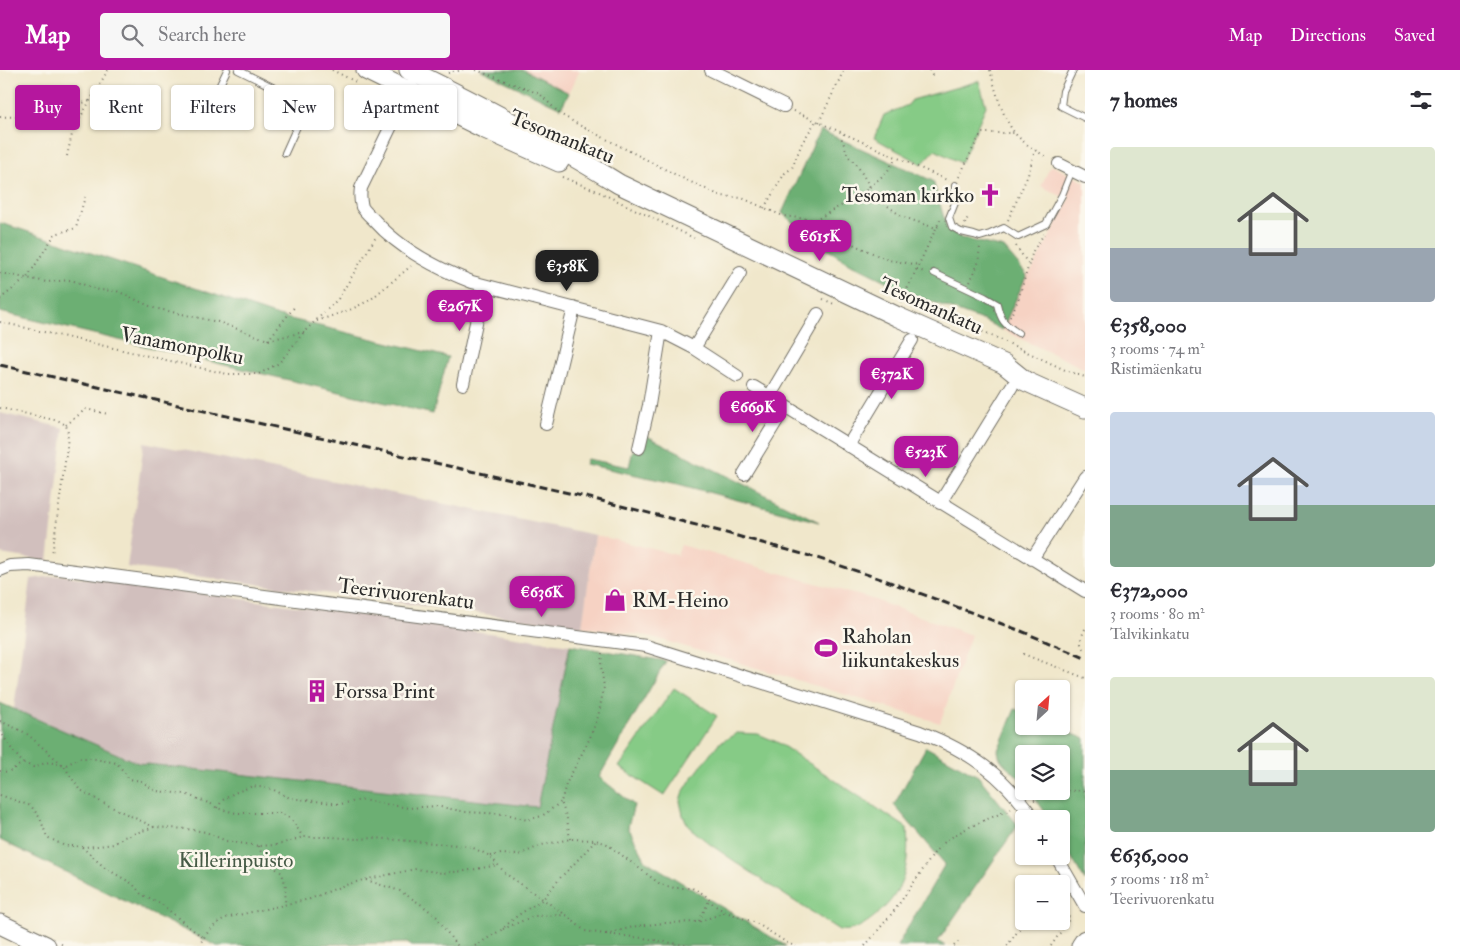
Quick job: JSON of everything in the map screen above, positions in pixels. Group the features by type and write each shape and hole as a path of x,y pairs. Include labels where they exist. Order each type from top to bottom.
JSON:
{"main road":[{"name":"Tesomankatu","path":"366,70 395,85"},
{"name":"Tesomankatu","path":"415,71 571,155 619,184 898,318 1007,366 1028,370 1085,393"},
{"name":"Tesomankatu","path":"457,116 587,174 619,184"},
{"name":"Tesomankatu","path":"1007,366 1024,381 1085,408"},
{"path":"0,924 46,946"},
{"path":"1081,946 1085,940"}],"street":[{"path":"711,70 784,106"},
{"name":"Tesomankatu","path":"410,85 415,71"},
{"path":"390,130 361,188 360,197 363,208 401,246 445,272 472,282 661,331 694,348 737,376"},
{"path":"1059,164 1085,177"},
{"path":"694,348 740,273"},
{"path":"463,384 484,285"},
{"path":"546,424 574,308"},
{"path":"769,397 818,314"},
{"path":"639,448 649,405 661,331"},
{"path":"848,446 912,340"},
{"path":"940,503 1012,386"},
{"path":"754,387 1085,592"},
{"path":"744,474 786,407"},
{"path":"1032,560 1085,476"},
{"name":"Teerivuorenkatu","path":"0,570 10,566 28,565 653,647 936,738 966,753 979,762 994,774 1028,810"},
{"path":"1061,865 1085,906"}],"lane":[{"path":"220,85 227,70"},
{"path":"238,70 307,104 285,153"},
{"path":"1072,70 1063,91 1061,106 1085,118"},
{"path":"1004,228 1018,237 1046,224 1062,195 1072,170"},
{"path":"955,184 956,203 949,218 952,227 961,232 980,236 1004,228 1008,221"},
{"path":"934,273 997,304 1001,319 1006,326 1018,334"}],"path":[{"path":"99,85 108,70"},
{"path":"455,78 446,73 463,70"},
{"path":"476,70 540,94 560,114 680,177 721,196 742,198 783,216 816,220 848,242 888,260 919,266"},
{"path":"819,122 844,70"},
{"path":"930,70 933,78"},
{"path":"990,70 1000,104 1015,133 1036,150 1059,164"},
{"path":"0,117 30,116 90,101"},
{"path":"67,156 73,130 90,101"},
{"path":"784,106 955,184"},
{"path":"764,208 785,173 792,168 802,143 816,121"},
{"path":"844,134 842,139 848,156 857,165 870,187"},
{"path":"1008,221 1028,175 1036,150"},
{"path":"816,220 855,200 887,172 896,158"},
{"path":"0,299 27,278 55,234 76,228 85,197"},
{"path":"855,200 880,200 902,216 936,228"},
{"path":"965,224 968,217"},
{"path":"1006,326 1018,300 1033,251 1044,236 1046,224"},
{"name":"Vanamonpolku","path":"0,322 227,374 259,374 279,363 304,332 338,299 381,228"},
{"path":"967,288 978,264 980,236"},
{"path":"1018,237 1016,246 1029,265"},
{"path":"316,321 352,309 370,300 420,258"},
{"path":"0,273 47,282 71,280 99,290 117,291 154,308 218,322 268,340 304,332"},
{"path":"268,340 296,305"},
{"path":"918,309 989,334 1050,363 1085,377"},
{"path":"0,408 59,421 66,425 68,433 67,448 50,568"},
{"path":"66,425 86,409 108,414"},
{"path":"1085,629 1080,640 1080,645 1085,651"},
{"path":"570,840 567,819 561,802 566,784 589,740 598,717 604,687 602,640"},
{"path":"1023,654 1085,678"},
{"path":"0,721 26,733 64,766 79,789 101,802 154,827 206,832 226,841 259,846 277,845 303,837 332,836 469,846 490,856 506,874 566,915 585,931 690,946"},
{"path":"0,730 23,764 33,767 50,762 64,766 80,758 117,763 129,779 141,781 156,791 185,794 217,808 236,813 280,813 286,815 292,820 303,837"},
{"path":"0,771 8,772 23,764"},
{"path":"217,808 223,800 234,792 253,786 272,789 290,798 340,804 362,800 409,808 436,806 466,812 507,814 527,820 542,816 561,802"},
{"path":"865,946 894,912 935,850 950,837 1023,803 1073,790 1085,791"},
{"path":"0,795 31,806 40,818 47,837 63,845 82,847 114,844 124,837 154,827"},
{"path":"490,856 501,854 519,855 542,845 570,840 596,840 607,844 660,884 674,888 692,888 704,894 714,906 756,923 789,944 796,946"},
{"path":"475,946 484,942 542,899 596,840"},
{"path":"259,846 263,859 282,873 286,887 285,904"},
{"path":"82,847 105,868 133,884 141,894 160,903 203,937"},
{"path":"199,946 203,937 214,925 225,918 310,899 342,886 364,880 416,869 442,874 498,865"},
{"path":"364,880 400,891 422,905 437,918 458,946"},
{"path":"698,922 709,901"},
{"path":"604,934 637,926 698,922 726,912"},
{"path":"501,930 534,916 566,915"},
{"path":"1007,946 1019,930"},
{"path":"1051,946 1062,930"},
{"path":"954,946 958,942"}],"shaded area":[{"path":"524,70 580,70 569,93"},
{"path":"1051,165 1085,182 1085,369 1002,330 1027,275 1032,270 1069,200 1041,186"},
{"path":"0,413 64,428 48,561 0,554"},
{"path":"144,442 595,535 582,627 127,567"},
{"name":"Raholan liikuntakeskus","path":"595,535 677,555 681,545 872,599 971,635 940,723 649,636 582,627"},
{"path":"60,575 386,618 570,645 537,807 138,763 14,709 31,579"}],"green space":[{"path":"481,70 524,70 569,93 561,108"},
{"path":"979,81 986,106 961,163 935,150 922,164 874,138 884,115 908,105 912,100"},
{"path":"820,130 933,181 947,228 961,238 1004,248 1027,275 1002,330 985,321 916,296 851,264 814,241 782,213"},
{"path":"0,223 278,316 448,357 433,414 0,312"},
{"path":"645,435 819,522 678,484 585,464 587,459 629,467 633,450 642,452"},
{"name":"Killerinpuisto","path":"570,645 666,661 599,777 634,805 628,827 646,861 786,946 412,946 407,943 217,946 0,840 0,703 138,763 537,807"},
{"path":"674,688 717,716 664,796 619,767"},
{"path":"1015,709 1015,735 1070,735 1070,732 1085,739 1085,881 1070,855 1070,810 1044,810 1036,800 1070,800 1070,745 1015,745 1015,774 1004,764 998,750"},
{"path":"737,733 758,734 777,742 907,828 906,868 902,880 891,901 863,925 848,930 839,930 711,845 689,827 683,815 680,801 682,794 718,744"},
{"path":"926,747 978,776 1015,821 1015,829 938,941 945,946 897,946 945,864 894,805"}],"railway":[{"path":"0,365 582,496 708,528 817,558 887,581 1021,631 1085,658"}],"place":[{"name":"Tesoman kirkko","path":"990,195"},
{"name":"RM-Heino","path":"615,600"},
{"name":"Raholan liikuntakeskus","path":"826,648"},
{"name":"Forssa Print","path":"317,691"}]}
